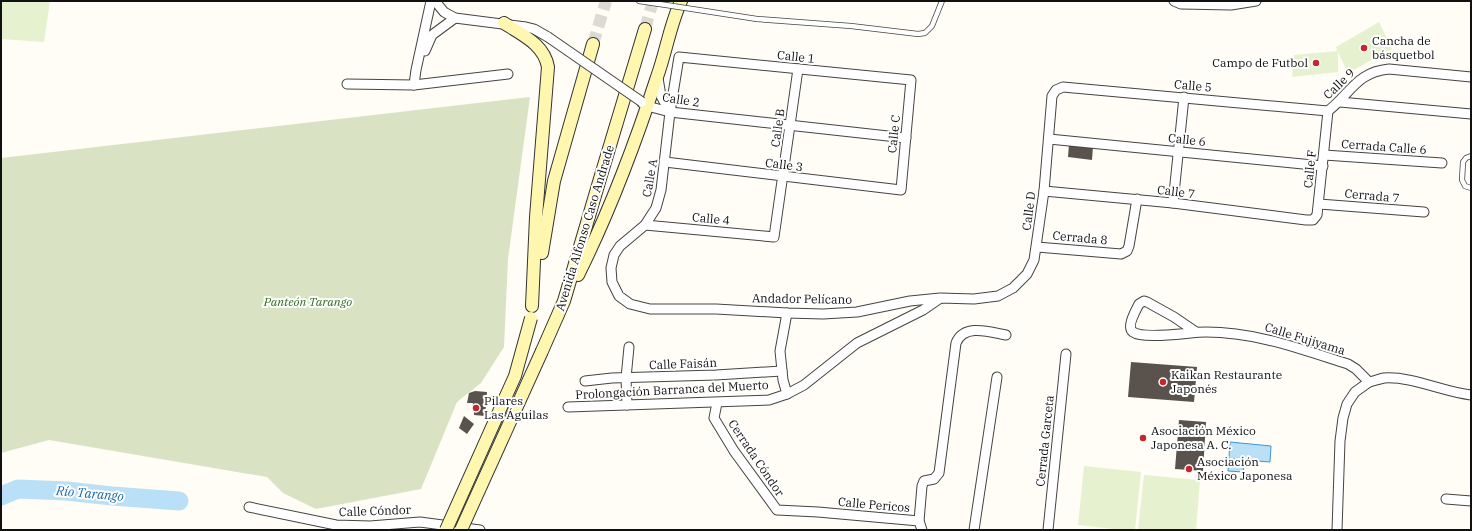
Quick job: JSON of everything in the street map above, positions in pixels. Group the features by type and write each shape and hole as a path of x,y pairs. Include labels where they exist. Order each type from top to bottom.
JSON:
{"main road":[{"path":"564,301 584,262 632,152 644,104 658,76 676,13 681,1"},
{"path":"504,23 529,39 538,47 544,56 548,68 536,217 532,312"},
{"name":"Avenida Alfonso Caso Andrade","path":"461,530 564,301 645,29"},
{"path":"441,528 515,376 532,312 554,181 593,44"}],"street":[{"path":"414,85 431,1"},
{"name":"Calle 2","path":"435,1 439,8 455,18 526,26 534,29 548,36 644,104 670,112 790,124 906,138"},
{"path":"1174,1 1181,4 1231,5 1256,1"},
{"path":"416,70 432,35 455,18"},
{"name":"Calle 1","path":"679,57 912,80"},
{"name":"Calle A","path":"630,304 619,296 612,282 611,268 614,255 620,246 645,225 656,208 662,190 670,112 679,57"},
{"name":"Calle B","path":"774,237 798,69"},
{"name":"Calle 9","path":"1328,111 1340,102 1353,86 1366,75 1377,70 1389,69 1471,77"},
{"path":"347,84 414,85 508,74"},
{"path":"658,76 662,96 670,112"},
{"name":"Calle C","path":"901,190 912,80"},
{"name":"Calle 5","path":"1056,90 1063,87 1328,111"},
{"name":"Calle D","path":"974,299 998,296 1013,288 1027,274 1034,260 1044,191 1052,96 1056,90"},
{"path":"1173,203 1184,97"},
{"path":"1340,102 1471,114"},
{"name":"Calle F","path":"1306,220 1313,220 1317,215 1328,111"},
{"name":"Calle 6","path":"1049,138 1322,166"},
{"name":"Cerrada Calle 6","path":"1324,154 1442,163"},
{"name":"Calle 3","path":"665,162 901,190"},
{"name":"Calle 7","path":"1044,191 1137,199 1306,220"},
{"name":"Cerrada 8","path":"1037,247 1121,254 1127,251 1129,246 1137,199"},
{"name":"Cerrada 7","path":"1319,204 1424,212"},
{"name":"Calle 4","path":"645,225 774,237"},
{"name":"Andador Pelícano","path":"630,304 650,309 716,309 823,314 856,312 910,301 940,298 974,299"},
{"name":"Prolongación Barranca del Muerto","path":"568,407 769,400 787,394 804,385 856,343 923,310 940,298"},
{"name":"Calle Fujiyama","path":"1196,332 1174,317 1144,301 1139,304 1131,325 1131,330 1134,333 1149,336 1196,332 1238,334 1274,340 1348,364 1356,369 1369,382"},
{"path":"787,313 780,352 787,394"},
{"path":"920,525 922,486 924,481 937,477 939,472 956,343 958,338 964,333 973,331 1006,335"},
{"path":"627,406 626,378 629,347"},
{"name":"Cerrada Garceta","path":"1048,530 1066,354"},
{"name":"Calle Faisán","path":"585,381 782,371"},
{"path":"974,530 997,377"},
{"path":"1337,530 1342,418 1347,404 1356,392 1369,382 1384,378 1411,381 1459,394 1471,395"},
{"name":"Cerrada Cóndor","path":"717,403 714,418 734,451 777,510 818,512"},
{"path":"1446,499 1471,501"},
{"name":"Calle Cóndor","path":"249,507 336,525 370,526 420,522 441,528 480,530"},
{"name":"Calle Pericos","path":"818,512 920,525"}],"lane":[{"path":"638,1 757,19 851,26 918,34 926,33 932,26 942,1"},
{"path":"1471,156 1466,158 1463,162 1462,180 1466,186 1471,188"}],"path":[{"path":"716,375 717,403"}],"green space":[{"path":"1,1 50,1 44,42 1,39"},
{"name":"Cancha de básquetbol","path":"1379,22 1392,49 1348,73 1338,52 1338,72 1292,77 1294,55 1337,51 1336,47"},
{"name":"Panteón Tarango","path":"530,97 508,259 504,347 481,383 457,402 421,489 316,509 283,493 267,477 49,440 1,453 1,158"},
{"path":"1084,466 1141,472 1135,530 1078,525"},
{"path":"1144,475 1200,480 1196,530 1138,530"}],"water":[{"path":"1230,442 1271,446 1270,462 1232,459 1232,463 1244,464 1243,472 1228,471"}],"building":[{"path":"1069,144 1093,146 1092,160 1068,157"},
{"name":"Kaikan Restaurante Japonés","path":"1131,362 1197,367 1194,402 1128,397"},
{"path":"475,391 487,392 485,416 474,415 474,410 472,410 473,403 467,403 469,393"},
{"path":"464,416 474,424 467,434 459,428"},
{"path":"1179,420 1206,422 1203,471 1175,469"}],"waterway":[{"name":"Río Tarango","path":"1,496 18,489 67,491 179,501"}],"tunnel":[{"path":"593,44 606,1"},
{"path":"645,29 653,1"}],"place":[{"name":"Cancha de básquetbol","path":"1364,48"},
{"name":"Campo de Futbol","path":"1316,63"},
{"name":"Kaikan Restaurante Japonés","path":"1163,382"},
{"name":"Pilares Las Águilas","path":"476,408"},
{"name":"Asociación México Japonesa A. C.","path":"1143,438"},
{"name":"Asociación México Japonesa","path":"1189,469"}]}
